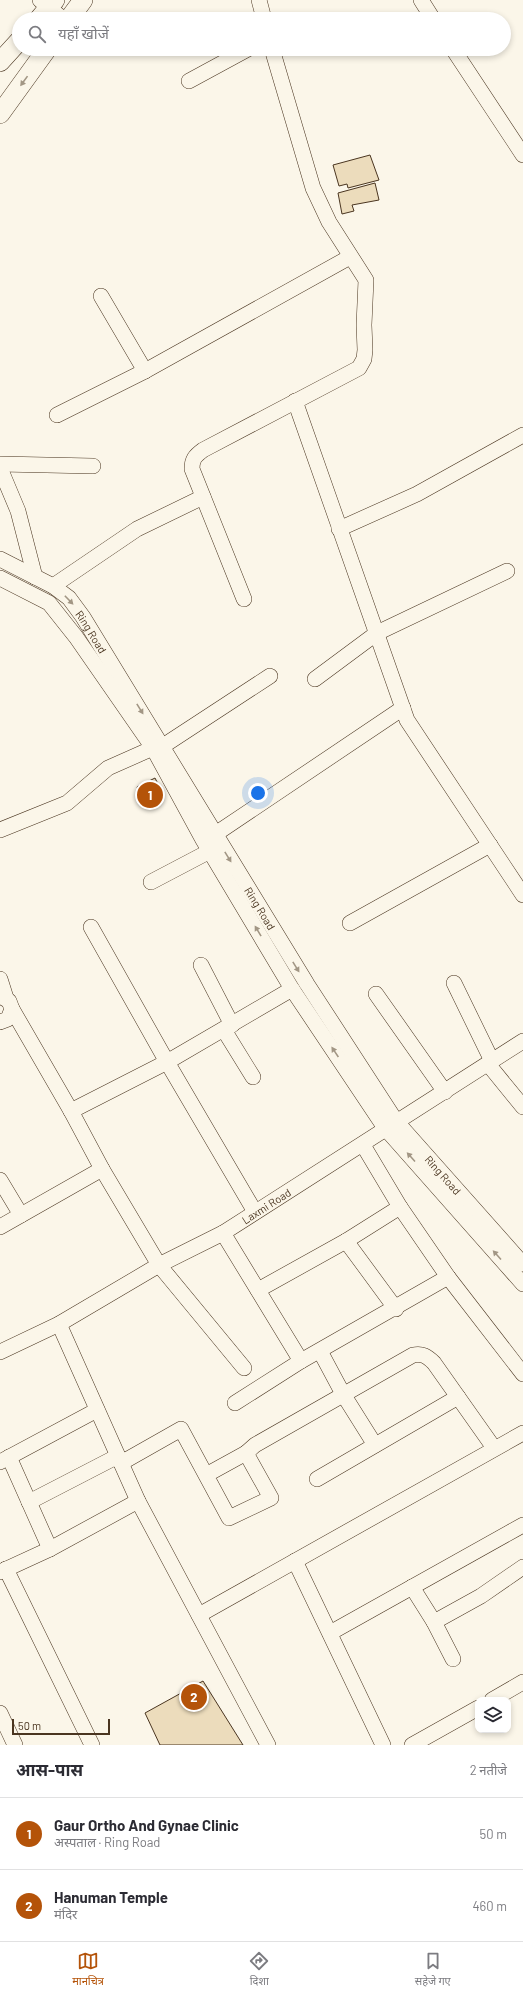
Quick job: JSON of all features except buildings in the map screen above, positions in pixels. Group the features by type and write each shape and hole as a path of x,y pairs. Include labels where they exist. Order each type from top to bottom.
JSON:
{"main road":[{"path":"74,12 83,0"},
{"path":"0,62 12,49"},
{"path":"0,114 42,56"}],"street":[{"path":"259,0 262,12"},
{"path":"420,0 428,12"},
{"path":"190,81 235,56"},
{"path":"244,599 192,469 192,462 195,456 359,368 364,360 366,280 329,222 313,188 274,56"},
{"path":"458,56 523,155"},
{"path":"57,415 145,371 350,257"},
{"path":"101,296 145,371"},
{"path":"295,401 407,720 523,895"},
{"path":"339,529 417,494 523,435"},
{"path":"0,464 93,466"},
{"path":"0,468 18,511 35,577"},
{"path":"53,586 137,530 203,497"},
{"name":"Ring Road","path":"0,559 53,586 69,598 84,617 158,747 307,984 391,1125 523,1264"},
{"path":"316,679 377,633 507,571"},
{"name":"Ring Road","path":"0,578 49,603 158,747 210,850 292,990 391,1125 523,1284"},
{"path":"0,830 67,803 108,768 158,747 270,676"},
{"path":"214,835 403,708"},
{"path":"350,923 490,845"},
{"path":"151,882 210,850"},
{"path":"92,927 167,1062 255,1212"},
{"path":"201,965 228,1028 252,1077"},
{"path":"0,979 6,1001 8,1019 0,1023"},
{"path":"454,983 490,1063 523,1107"},
{"path":"71,1111 167,1062 292,990"},
{"path":"376,994 445,1092"},
{"path":"6,1001 159,1265 244,1368"},
{"name":"Laxmi Road","path":"0,1352 59,1324 159,1265 223,1233 363,1145 391,1125 523,1041"},
{"path":"363,1145 400,1207 448,1277 523,1374"},
{"path":"0,1227 102,1169"},
{"path":"0,1180 21,1215"},
{"path":"258,1290 346,1242 400,1207"},
{"path":"223,1233 302,1361"},
{"path":"346,1242 396,1308"},
{"path":"235,1403 302,1361 448,1277"},
{"path":"59,1324 138,1502 268,1745"},
{"path":"320,1351 343,1394 375,1445"},
{"path":"206,1475 246,1453 255,1445 343,1394 413,1355 420,1354 426,1356 434,1363 494,1448"},
{"path":"317,1479 458,1397"},
{"path":"50,1549 29,1502 5,1459 98,1410"},
{"path":"29,1502 181,1429 229,1518 271,1498 246,1453"},
{"path":"199,1615 523,1433"},
{"path":"92,1745 3,1570 50,1549 138,1502"},
{"path":"330,1633 523,1525"},
{"path":"295,1562 383,1745"},
{"path":"434,1622 481,1596 523,1567"},
{"path":"412,1587 434,1622 453,1659"},
{"path":"497,1697 523,1682"},
{"path":"412,1745 475,1710"},
{"path":"0,1713 15,1745"}],"place":[{"name":"Gaur Ortho And Gynae Clinic","path":"150,795"},
{"name":"Hanuman Temple","path":"194,1697"}]}
